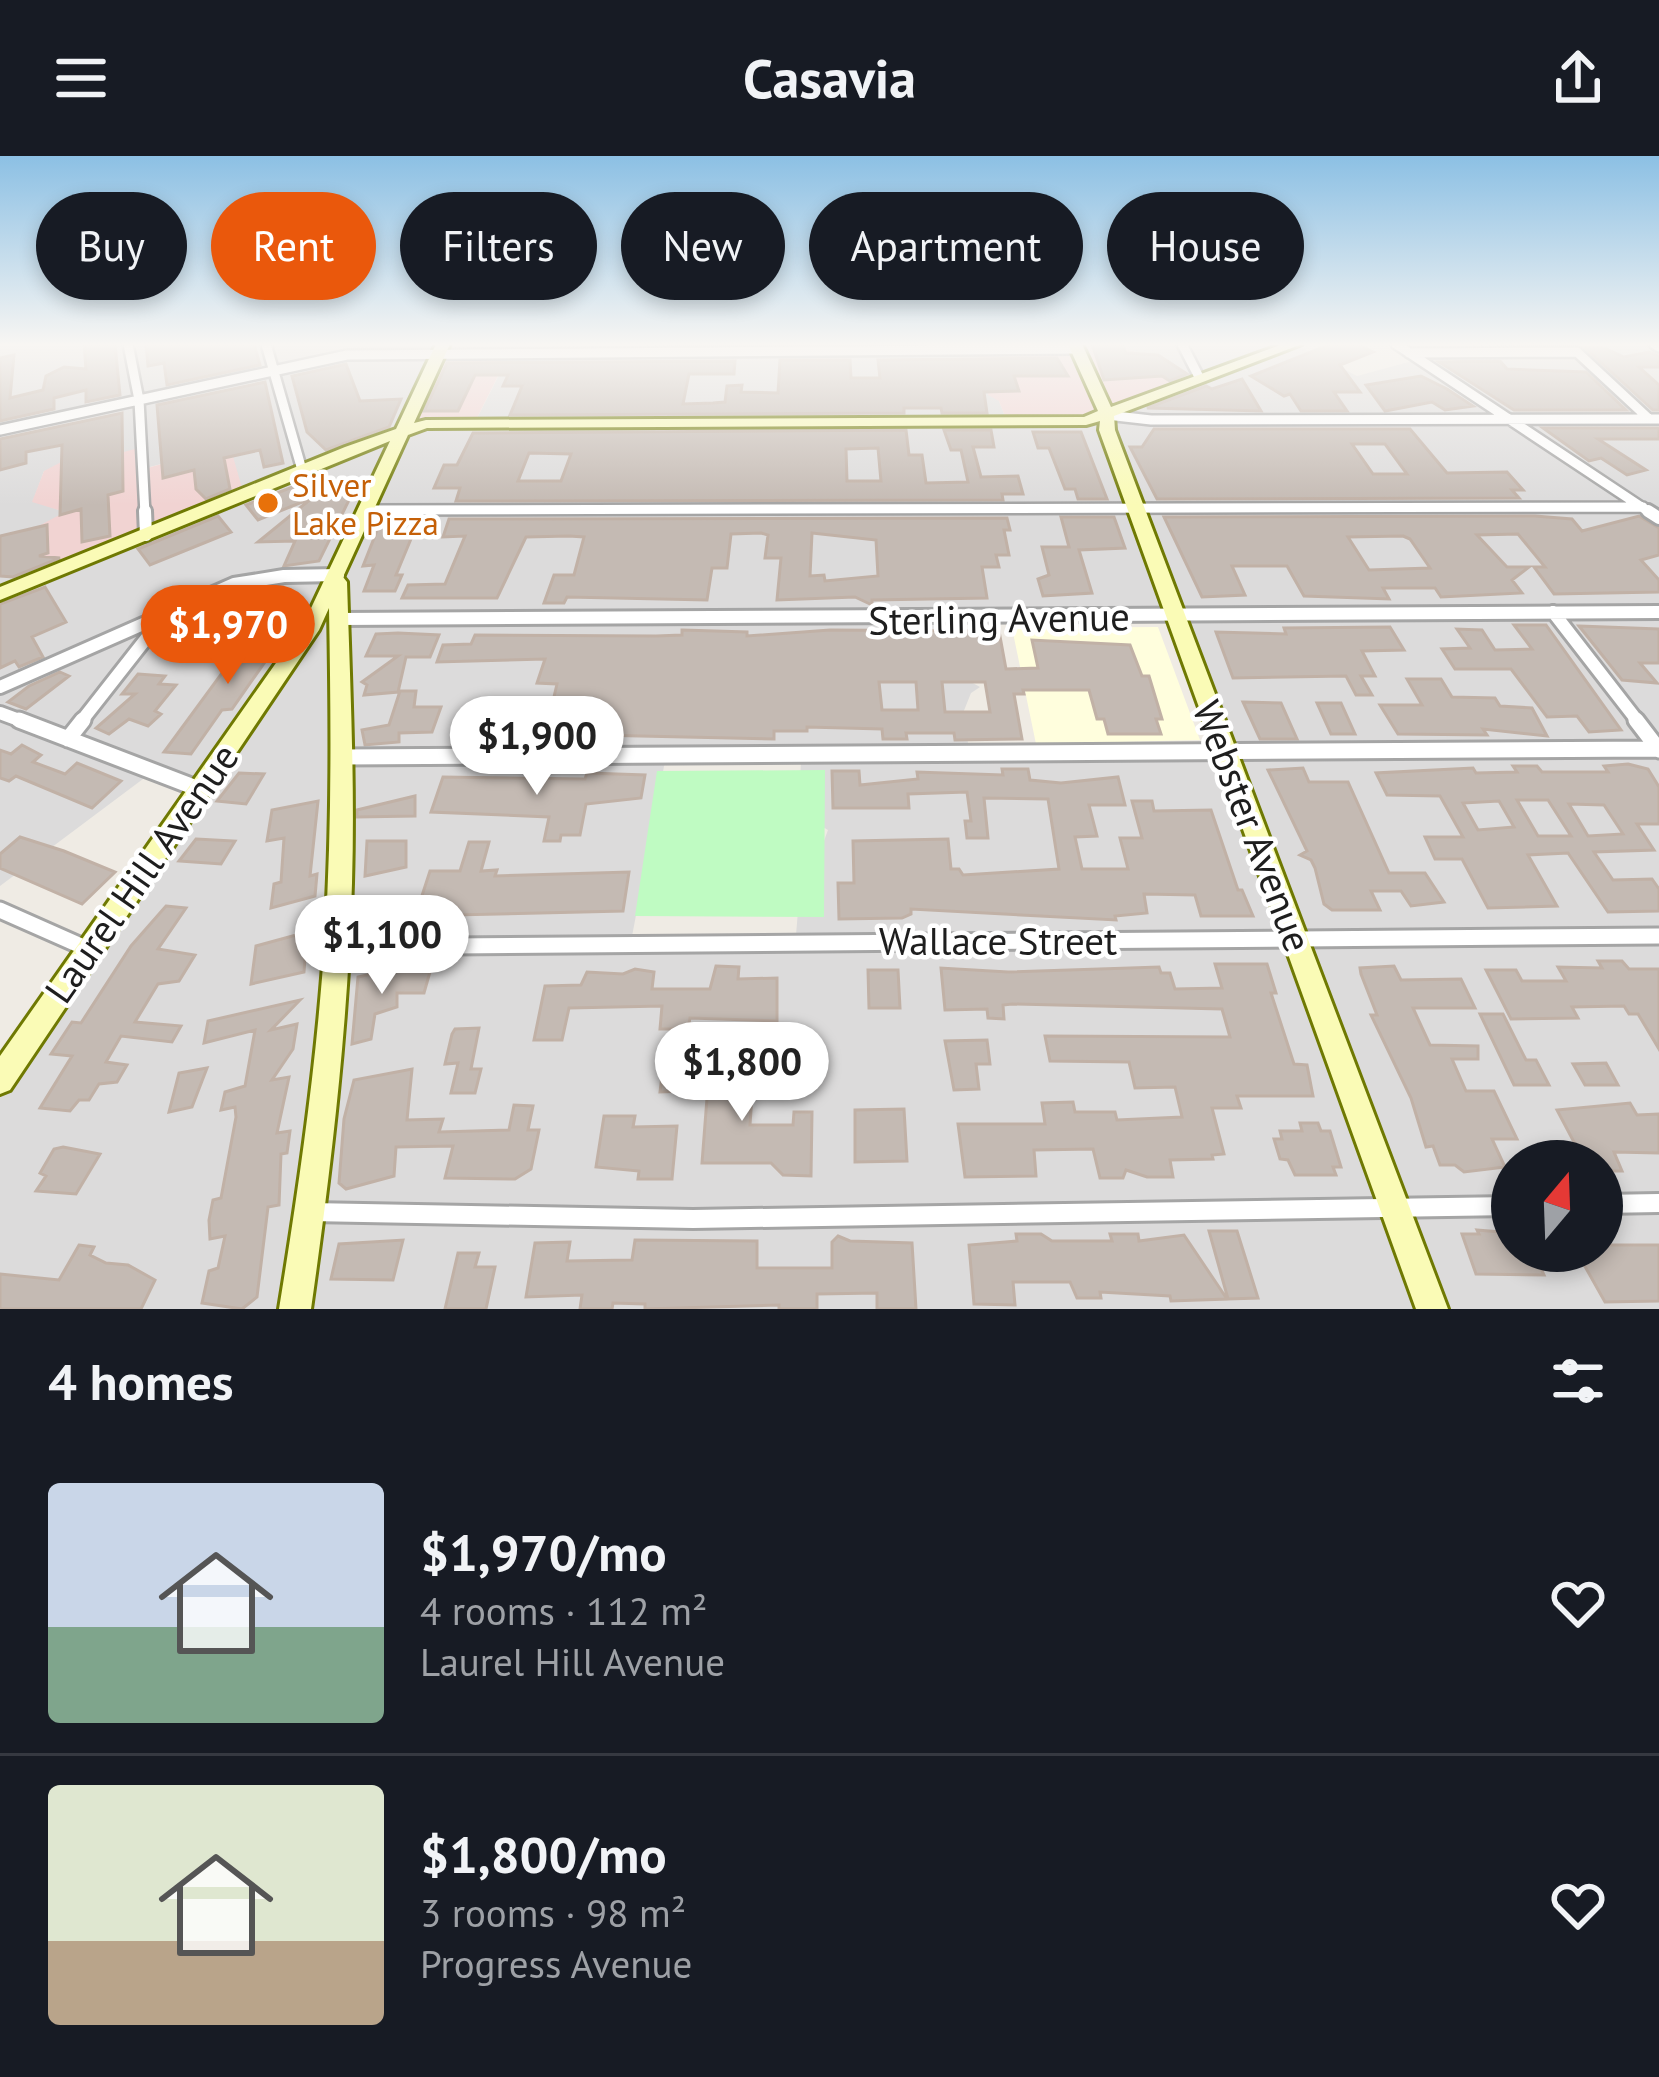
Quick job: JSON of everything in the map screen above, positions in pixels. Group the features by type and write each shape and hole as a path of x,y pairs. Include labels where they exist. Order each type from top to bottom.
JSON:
{"street":[{"path":"0,430 149,398"},
{"path":"284,398 302,470"},
{"name":"Laurel Hill Avenue","path":"0,1080 311,625 417,398"},
{"name":"Webster Avenue","path":"1099,398 1224,753 1432,1309"},
{"path":"1107,415 1139,398"},
{"path":"1479,398 1659,518"},
{"path":"1629,398 1654,419"},
{"path":"1136,399 1134,408 1151,420"},
{"path":"139,400 146,535"},
{"path":"0,594 350,450 402,430 441,423 1066,421 1107,415 1151,420 1654,419"},
{"path":"350,450 388,459"},
{"path":"364,510 1643,507"},
{"path":"0,687 167,612 254,580 338,575 342,757 337,947 310,1212 295,1309"},
{"path":"68,739 167,612"},
{"path":"1552,612 1659,749"},
{"name":"Sterling Avenue","path":"339,619 1659,612"},
{"path":"0,713 199,789"},
{"path":"342,757 1659,749"},
{"path":"0,910 88,949"},
{"name":"Wallace Street","path":"337,947 1659,936"},
{"path":"1623,1204 1659,1203"},
{"path":"310,1212 716,1219 1491,1206"}],"shaded area":[{"path":"0,398 440,398 440,425 474,424 487,398 1004,398 999,401 1006,419 1109,398 1659,398 1659,1309 0,1309 0,1082 194,793 147,776 0,886","holes":["229,446 41,557 65,512 33,501 44,471 98,459 146,468","1176,616 1221,756 970,755 963,713 971,693 980,687 969,681 956,620","801,759 799,813 828,830 798,911 795,947 630,947 665,761"]},
{"path":"414,398 487,398 474,424 398,431"},
{"path":"993,398 1152,398 1103,420 1006,419"},
{"path":"146,446 147,468 230,446 244,495 50,572 35,554 33,529 65,512 32,502 44,471 69,458 98,459"},
{"path":"1158,627 1200,740 1036,744 1012,628"}],"green space":[{"path":"825,770 824,917 635,916 657,771"}],"building":[{"path":"0,398 55,398 54,409 0,421"},
{"path":"191,398 269,398 283,463 264,467 260,450 224,458 230,489 206,499 196,489 194,470 163,478 157,405"},
{"path":"298,398 401,399 389,427 326,450 307,432"},
{"path":"430,398 464,398 458,411 424,411"},
{"path":"517,398 725,402 726,398 985,398 987,413 904,408 904,413 510,415"},
{"path":"1174,398 1253,398 1261,411 1147,408"},
{"path":"1292,398 1338,398 1347,411 1301,411"},
{"path":"1375,398 1460,398 1473,406 1445,410 1432,402 1385,411"},
{"path":"1495,398 1613,398 1626,410 1514,410"},
{"path":"1640,398 1659,398 1659,410"},
{"path":"122,413 123,491 108,495 110,536 82,542 81,509 60,515 62,445 26,452 26,463 0,470 0,439"},
{"path":"1543,428 1659,428 1659,439 1598,439 1646,470 1627,475 1601,458 1589,461"},
{"path":"1154,429 1410,429 1447,473 1507,472 1523,490 1512,490 1519,498 1157,499 1130,447 1142,447","holes":["1352,444 1385,444 1407,474 1373,474"]},
{"path":"906,430 909,455 922,455 926,483 968,482 961,450 951,450 944,430 991,430 994,447 973,447 981,477 1018,476 1023,494 1002,494 1003,500 456,501 460,488 434,488 444,465 457,465 473,433","holes":["878,448 881,481 847,481 846,449","529,453 571,454 561,481 518,481"]},
{"path":"1033,432 1081,432 1107,499 1078,499 1075,489 1065,489 1049,448 1038,448"},
{"path":"321,476 340,495 352,494 319,561 284,566 295,541 258,542 312,498 258,520 246,505"},
{"path":"218,516 231,532 150,565 138,549"},
{"path":"1535,516 1572,519 1582,531 1639,516 1659,528 1659,555 1641,560 1659,580 1659,592 1554,594 1534,567 1545,567 1518,534 1477,535 1507,567 1529,567 1512,580 1522,593 1441,597 1435,588 1383,588 1389,599 1304,596 1287,566 1232,566 1245,595 1202,597 1164,517","holes":["1348,537 1410,539 1430,568 1369,570"]},
{"path":"1061,517 1114,517 1125,548 1079,550 1092,593 1043,596 1038,579 1049,575 1042,547 1069,547"},
{"path":"1007,518 1010,530 1004,530 1009,555 996,555 999,567 982,567 987,598 872,600 872,605 855,597 777,600 781,558 765,558 768,535 731,534 727,568 712,568 707,600 567,597 564,603 544,603 554,575 574,575 584,537 526,537 497,598 402,598 408,585 445,584 465,536 443,537 449,519","holes":["812,533 876,540 878,576 825,581 824,575 810,576"]},
{"path":"380,523 399,524 397,534 413,534 396,575 402,575 395,591 364,591 374,565 363,566"},
{"path":"47,525 48,553 39,556 60,558 13,577 0,576 0,536"},
{"path":"45,587 66,622 32,637 43,657 19,667 15,661 0,668 0,604"},
{"path":"258,624 288,629 232,709 222,710 191,754 164,752"},
{"path":"1514,625 1546,625 1621,730 1589,732 1577,716 1547,717 1511,669 1455,669 1442,649 1470,648 1457,629 1482,630 1495,650 1532,649"},
{"path":"1579,626 1659,629 1659,663 1640,663 1657,683 1622,680"},
{"path":"1390,627 1404,650 1362,651 1375,676 1361,676 1372,695 1356,695 1346,676 1233,678 1216,632 1286,634 1284,628"},
{"path":"682,630 747,632 747,636 830,630 999,631 1006,669 1038,668 1032,640 1130,645 1142,676 1149,676 1162,719 1156,719 1161,734 1108,734 1104,719 1097,719 1089,690 1023,690 1024,694 1014,694 1022,739 955,740 954,733 906,733 907,739 883,739 882,729 807,727 807,731 774,731 774,739 596,735 599,719 570,721 566,738 504,738 510,718 549,718 557,684 537,683 545,659 437,662 443,645 471,644 475,635 682,635","holes":["879,682 916,682 918,710 882,710","942,682 985,682 990,712 945,712"]},
{"path":"376,634 439,635 430,657 406,657 398,692 364,695 367,685 362,682 398,656 366,656"},
{"path":"60,672 69,676 26,709 8,702 29,686"},
{"path":"138,674 165,676 159,684 176,685 155,711 161,714 148,726 129,719 109,734 96,728 135,694 122,694"},
{"path":"1407,679 1441,679 1452,697 1495,698 1500,706 1532,708 1547,736 1483,729 1487,735 1398,734 1380,705 1422,705"},
{"path":"400,691 416,691 414,707 441,707 432,732 399,733 399,742 365,745 362,730 389,725"},
{"path":"1243,702 1281,703 1297,739 1260,739"},
{"path":"1317,703 1341,703 1355,734 1331,734"},
{"path":"22,745 41,755 33,762 65,774 77,763 121,781 92,808 16,776 9,781 0,778 0,750 11,754"},
{"path":"1628,764 1648,769 1659,787 1659,824 1637,824 1654,850 1594,852 1613,880 1652,879 1659,889 1659,911 1608,912 1568,853 1528,855 1557,906 1488,908 1462,859 1435,859 1425,837 1463,837 1440,796 1387,795 1376,773 1473,768 1476,773 1517,772 1513,766 1537,766 1542,772 1608,772 1604,766","holes":["1517,800 1548,800 1571,836 1538,836","1499,801 1514,827 1478,830 1463,803","1569,804 1604,805 1623,834 1588,836"]},
{"path":"1303,768 1309,782 1348,782 1389,873 1425,873 1444,902 1411,906 1401,891 1371,891 1380,910 1332,910 1324,904 1315,868 1300,855 1307,851 1268,770"},
{"path":"1002,769 1028,769 1030,780 1061,783 1118,777 1125,805 1089,805 1097,836 1075,837 1082,869 1128,869 1120,838 1142,838 1132,801 1152,801 1154,811 1211,810 1238,890 1253,916 1201,916 1195,895 1144,894 1147,913 1115,916 1116,920 911,909 902,918 839,919 838,883 854,883 853,841 948,839 951,869 963,875 1059,869 1048,799 984,798 988,838 967,838 965,821 971,821 967,792 908,794 909,808 833,808 832,771 859,771 860,785 918,779 917,772 1003,775"},
{"path":"239,773 264,774 246,804 217,801"},
{"path":"587,773 645,775 641,798 586,804 580,835 561,835 560,841 544,841 549,817 431,812 443,777 585,779"},
{"path":"415,796 415,816 357,817 357,810"},
{"path":"318,801 310,876 317,874 315,896 271,908 274,884 281,882 284,838 267,841 272,810"},
{"path":"20,837 115,872 82,904 0,868 0,854"},
{"path":"196,839 235,841 221,864 179,861"},
{"path":"367,841 406,841 406,867 365,876"},
{"path":"469,842 489,842 481,871 497,870 495,876 629,872 623,911 455,915 457,908 418,908 430,871 460,871"},
{"path":"166,906 186,908 158,949 195,955 179,981 158,984 135,1022 181,1026 172,1042 121,1036 106,1062 127,1065 117,1082 99,1084 89,1100 79,1100 70,1111 40,1108 72,1056 51,1054 72,1022 81,1023 131,946"},
{"path":"307,932 304,972 251,984 256,946"},
{"path":"1598,961 1622,961 1629,969 1659,969 1659,1049 1638,1014 1629,1014 1624,1006 1572,1007 1578,1018 1511,1019 1486,970 1516,970 1522,981 1566,981 1558,967 1602,968"},
{"path":"1215,964 1267,964 1276,993 1271,993 1294,1064 1307,1065 1313,1096 1237,1096 1241,1108 1212,1108 1224,1154 1212,1155 1213,1159 1170,1160 1173,1177 1147,1177 1126,1170 1123,1178 1100,1178 1093,1149 1034,1150 1036,1176 965,1177 958,1124 1045,1124 1042,1103 1073,1102 1075,1112 1115,1112 1117,1120 1182,1117 1175,1087 1135,1088 1129,1062 1050,1061 1045,1036 1230,1037 1222,1009 1012,1004 1003,1005 1004,1019 988,1018 987,1009 945,1010 941,968 1008,972 1159,967 1161,973 1170,973 1175,989 1222,988"},
{"path":"716,966 739,967 738,979 777,978 777,1021 690,1018 688,1029 660,1029 662,1006 569,1008 562,1040 534,1040 545,986 581,985 587,972 623,974 635,969 654,972 652,989 710,989"},
{"path":"1394,966 1401,980 1461,979 1475,1008 1413,1008 1430,1045 1478,1046 1478,1059 1452,1059 1466,1091 1494,1091 1517,1139 1491,1140 1491,1169 1464,1172 1455,1165 1440,1165 1433,1146 1426,1147 1411,1098 1371,1015 1377,1015 1360,968"},
{"path":"389,970 430,972 424,993 397,993 397,1007 375,1014 371,1039 352,1044 358,977"},
{"path":"868,970 898,970 900,1008 869,1008"},
{"path":"300,1000 271,1030 297,1024 293,1049 272,1080 289,1077 277,1133 290,1131 287,1153 281,1154 279,1205 268,1207 257,1297 242,1309 202,1303 209,1271 218,1268 225,1236 210,1239 209,1220 213,1200 221,1198 236,1117 235,1107 221,1110 225,1092 245,1086 255,1030 204,1043 208,1021"},
{"path":"1480,1014 1503,1014 1526,1060 1536,1060 1549,1085 1514,1085"},
{"path":"479,1028 471,1069 481,1069 475,1093 451,1093 458,1063 445,1064 452,1034 455,1029"},
{"path":"987,1040 990,1064 976,1064 979,1089 954,1090 945,1041"},
{"path":"1606,1063 1618,1085 1585,1085 1573,1064"},
{"path":"207,1068 192,1107 169,1112 179,1073"},
{"path":"663,1068 733,1068 731,1095 752,1096 750,1125 793,1125 794,1112 812,1112 811,1176 783,1175 771,1163 702,1163 707,1098 689,1098 690,1091 660,1092"},
{"path":"412,1069 407,1120 443,1119 439,1132 509,1130 514,1105 533,1106 528,1130 539,1130 531,1169 515,1179 445,1178 453,1146 396,1147 394,1176 346,1189 339,1183 344,1119 354,1080"},
{"path":"1630,1103 1637,1115 1659,1114 1659,1153 1623,1152 1623,1140 1573,1140 1557,1110"},
{"path":"904,1109 907,1161 855,1162 855,1110"},
{"path":"604,1116 635,1116 633,1127 677,1126 672,1179 638,1179 639,1171 596,1167"},
{"path":"1300,1123 1318,1123 1321,1131 1330,1131 1341,1167 1333,1167 1336,1175 1295,1175 1288,1160 1280,1159 1274,1139 1282,1139 1280,1131 1302,1131"},
{"path":"54,1149 100,1154 76,1194 36,1191"},
{"path":"1477,1230 1491,1231 1491,1272 1544,1275 1476,1274 1462,1234 1479,1234"},
{"path":"1209,1231 1237,1231 1258,1298 1228,1299"},
{"path":"1016,1234 1041,1234 1052,1241 1112,1241 1110,1234 1138,1234 1139,1241 1184,1235 1227,1299 1171,1301 1170,1296 1100,1292 1101,1298 1077,1298 1070,1282 1013,1282 1015,1305 974,1304 969,1245 1017,1241"},
{"path":"838,1236 850,1241 912,1243 916,1309 877,1309 877,1293 817,1294 817,1309 779,1309 779,1305 645,1309 645,1304 613,1303 612,1309 580,1309 582,1295 526,1297 535,1243 570,1242 567,1261 632,1260 635,1240 757,1241 757,1268 832,1268 832,1242"},
{"path":"403,1240 393,1280 331,1279 339,1244"},
{"path":"79,1245 94,1247 90,1255 106,1263 128,1265 155,1280 141,1309 0,1309 0,1274 59,1280"},
{"path":"1623,1245 1659,1245 1659,1301 1605,1302 1588,1272 1623,1272"},
{"path":"458,1253 479,1253 475,1267 495,1267 486,1309 445,1309"}],"place":[{"name":"Silver Lake Pizza","path":"268,503"}]}
